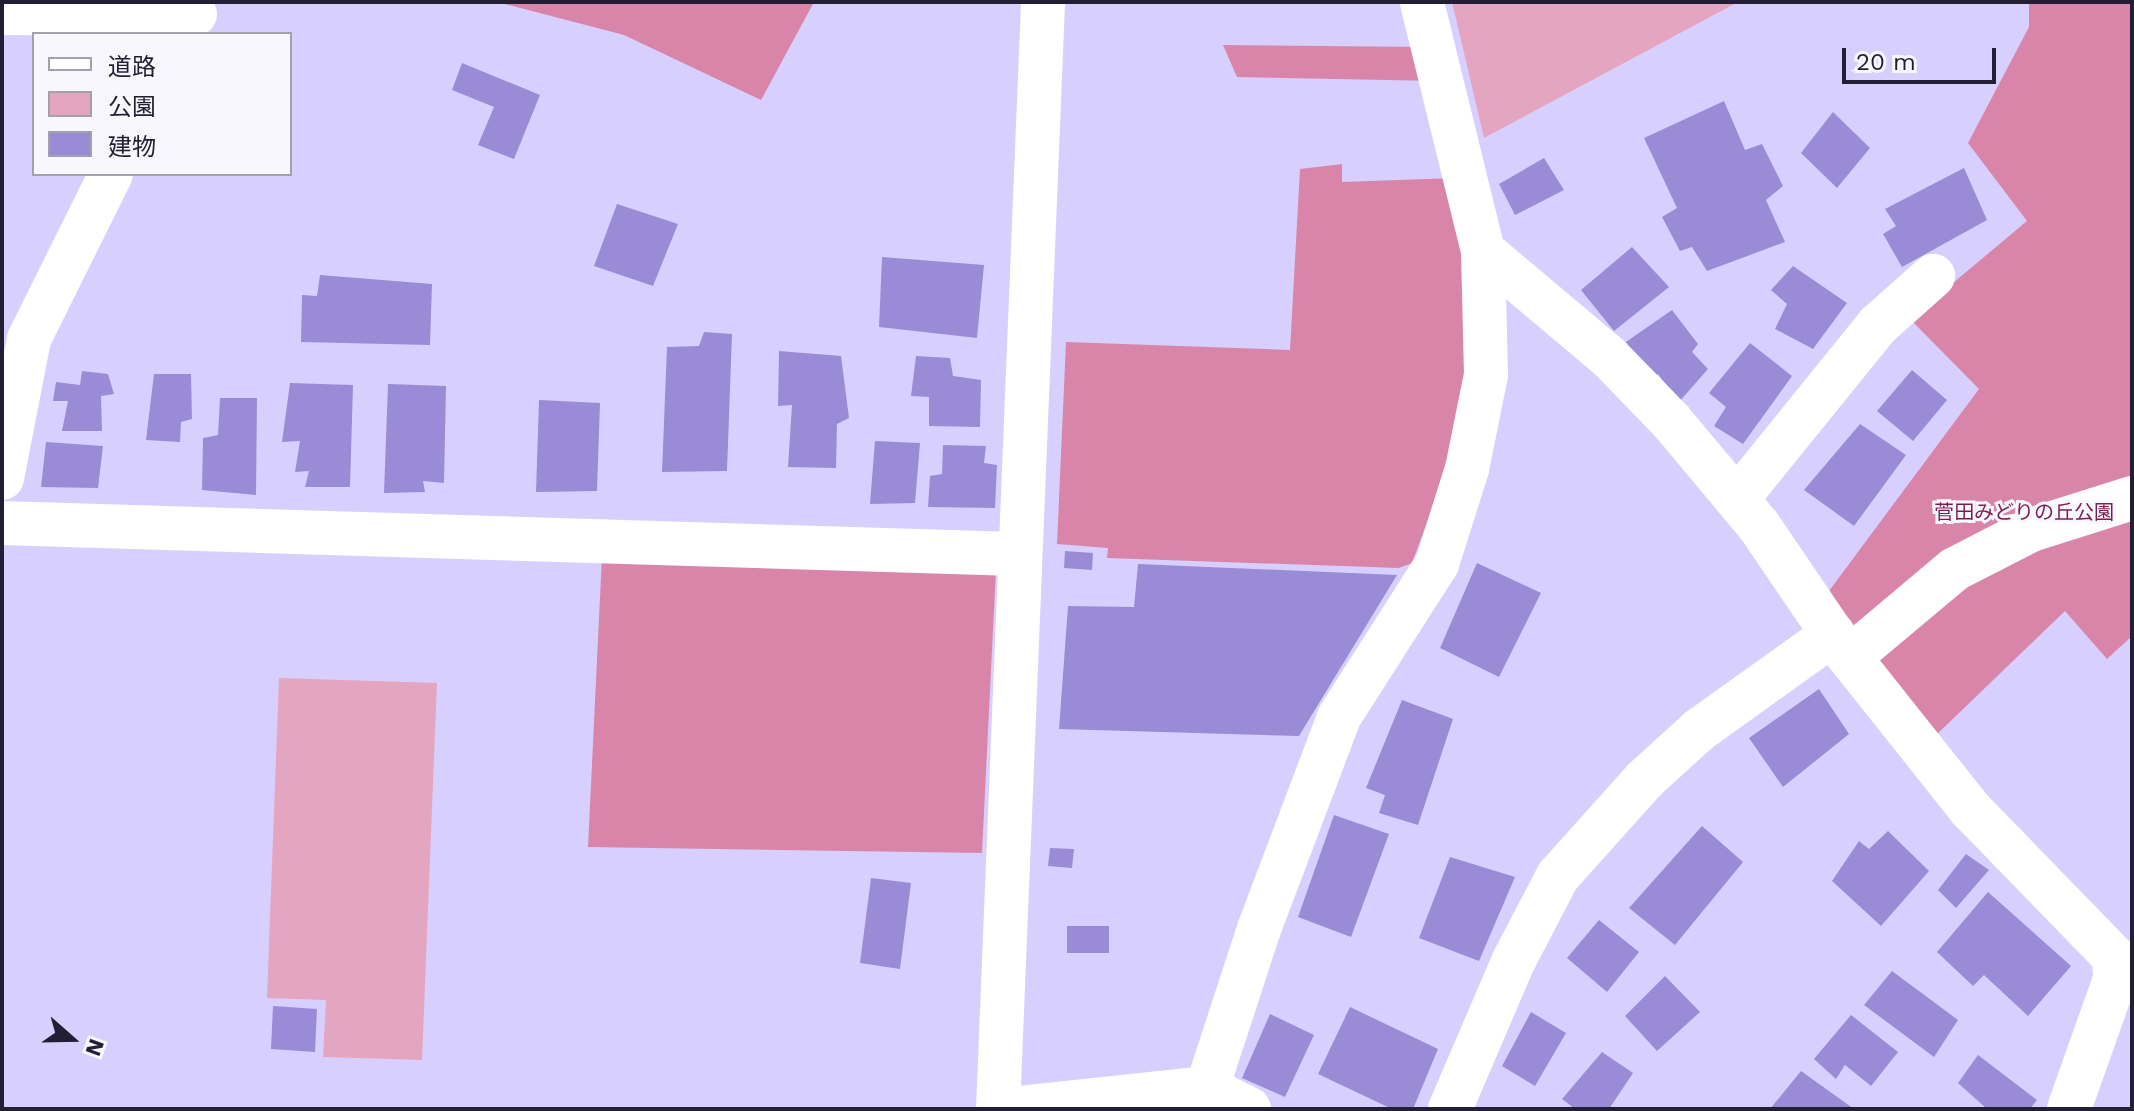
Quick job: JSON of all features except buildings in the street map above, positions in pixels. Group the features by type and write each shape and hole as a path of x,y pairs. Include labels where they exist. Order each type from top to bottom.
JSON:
{"street":[{"path":"998,1109 1017,554 1043,2"},
{"path":"1207,1088 1339,717 1437,564 1467,469 1486,375 1483,251 1422,2"},
{"path":"2,13 193,17"},
{"path":"2,478 29,339 110,176"},
{"path":"1483,251 1610,358 1737,499 1841,646 1971,810 2114,957 2115,979 2069,1109"},
{"path":"1737,499 1878,325 1933,276"},
{"path":"1450,1109 1514,960 1558,876 1644,780 1699,730 1841,646 1955,569 2031,530 2132,498"},
{"path":"2,523 1017,554"},
{"path":"1009,1109 1207,1088 1249,1109"}],"green space":[{"path":"497,2 814,2 761,100 624,35"},
{"path":"1452,2 1738,2 1484,138"},
{"name":"菅田みどりの丘公園","path":"2029,2 2132,2 2132,636 2107,659 2065,611 1932,739 1829,591 1979,389 1910,319 2027,221 1968,143 2029,27"},
{"path":"1223,45 1427,47 1436,81 1237,77"},
{"path":"1342,164 1342,182 1455,178 1478,277 1460,433 1412,563 1399,568 1107,558 1108,548 1057,544 1066,342 1290,350 1300,169"},
{"path":"602,556 996,569 982,853 588,847"},
{"path":"279,678 437,683 422,1060 323,1057 326,1000 267,998"}]}
